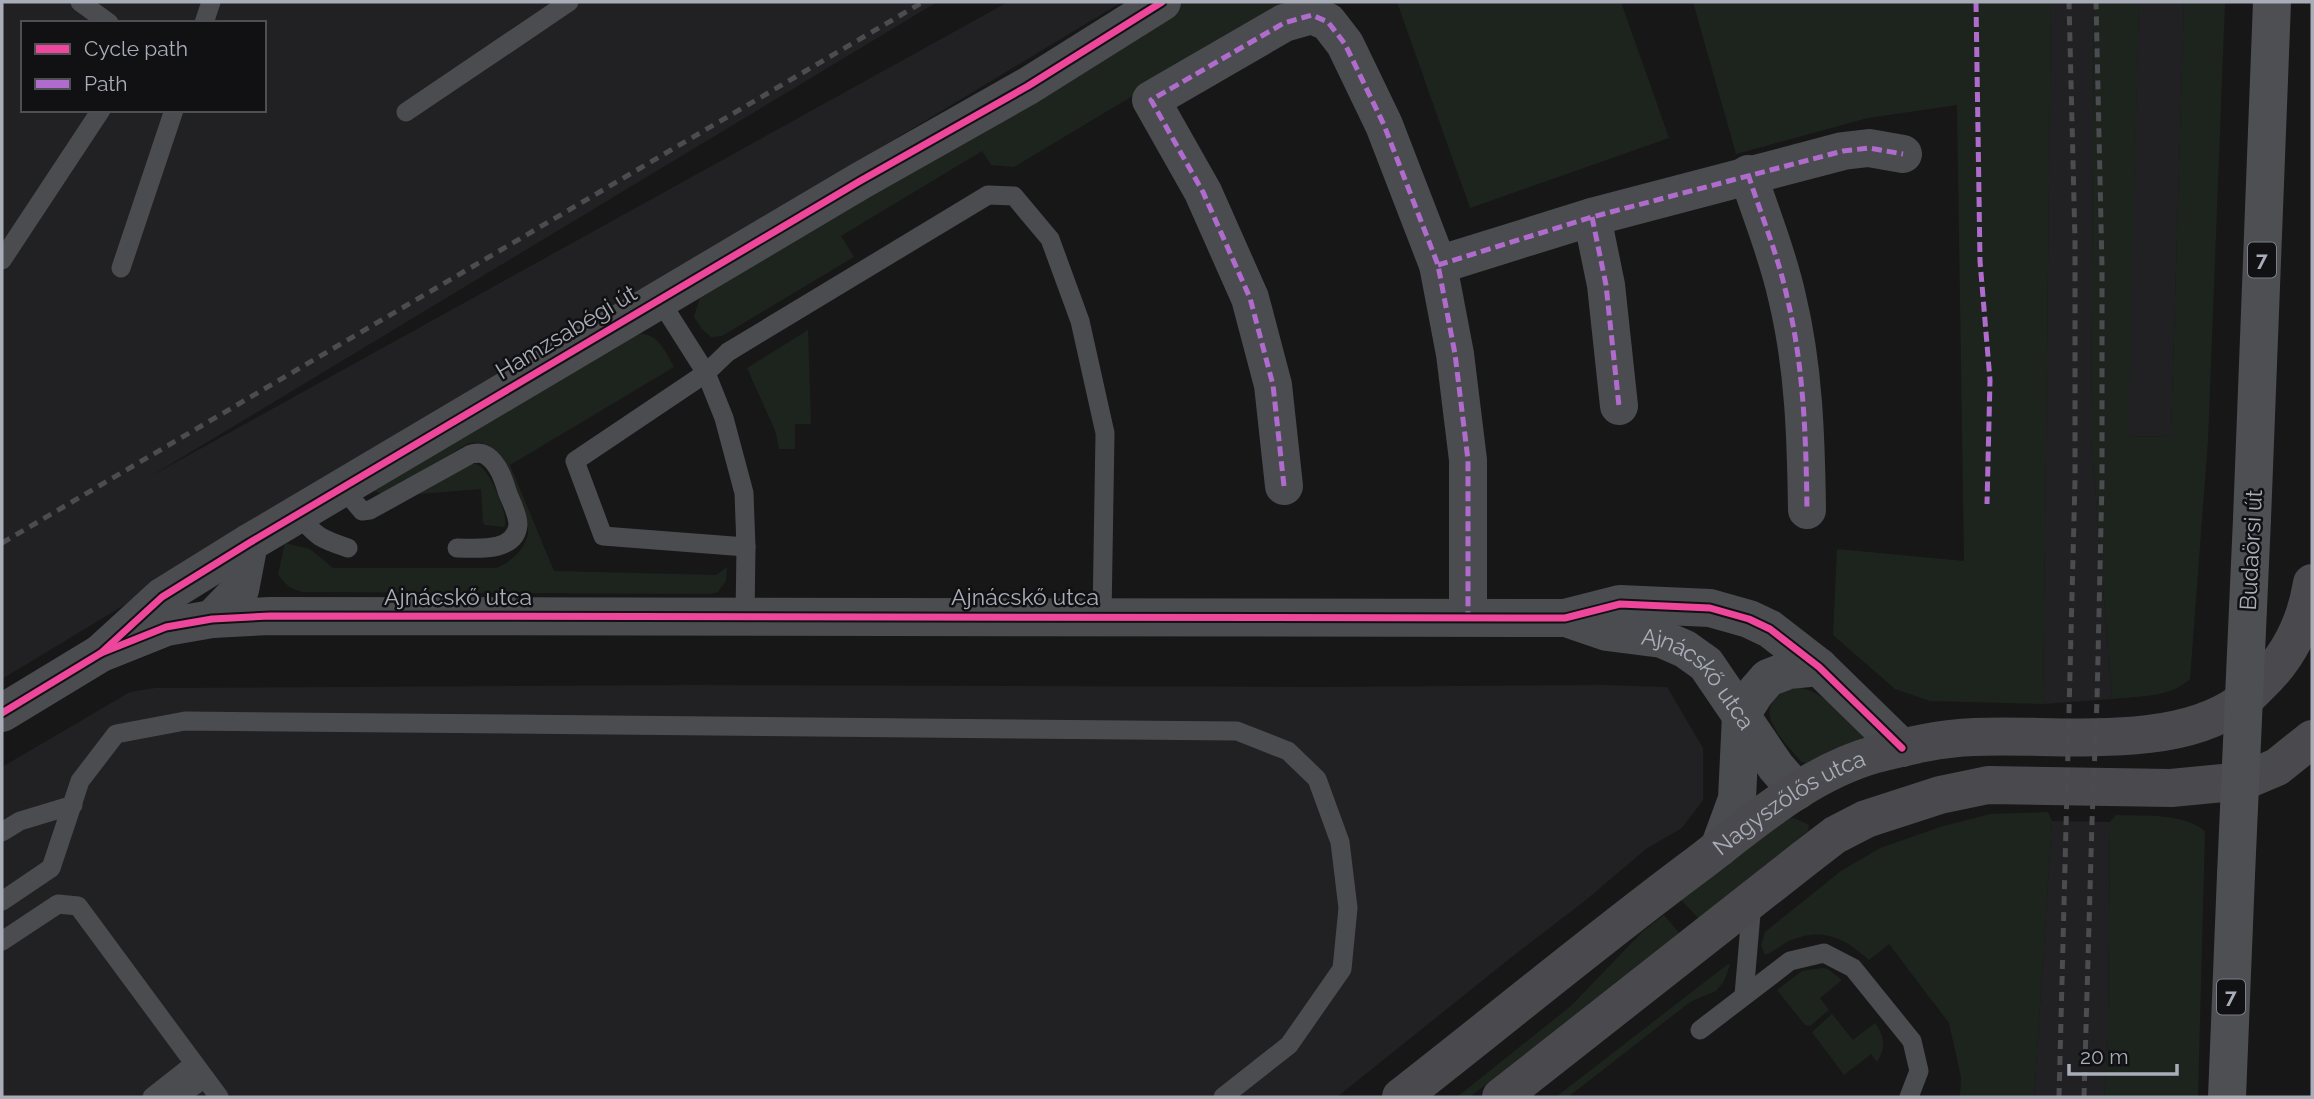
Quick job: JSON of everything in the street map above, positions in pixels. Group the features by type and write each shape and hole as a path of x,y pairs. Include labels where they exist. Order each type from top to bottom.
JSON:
{"main road":[{"name":"Budaörsi út","path":"2227,1097 2272,2"},
{"name":"Nagyszőlős utca","path":"1401,1097 1743,827 1837,768 1872,755 1934,741 1973,737 2146,736 2185,728 2213,718 2241,703 2272,673 2292,643 2308,609 2312,583"},
{"path":"1501,1097 1835,835 1866,819 1940,795 1988,785 2171,788 2244,780 2277,767 2312,739"},
{"path":"1797,791 1905,805"}],"street":[{"name":"Hamzsabégi út","path":"2,713 101,653 162,597 249,543 848,188 1028,86 1162,2"},
{"path":"1284,486 1273,385 1250,298 1203,192 1150,100 1284,23 1312,15 1328,22 1345,44 1384,125 1438,265 1455,354 1468,460 1468,616"},
{"path":"1438,265 1592,216 1843,151 1869,148 1903,154"},
{"path":"1748,174 1787,295 1795,334 1806,434 1807,510"},
{"path":"1592,216 1606,285 1619,406"},
{"path":"212,620 240,590 249,543"},
{"name":"Ajnácskő utca","path":"101,653 166,627 212,620 270,616 1565,618 1620,604 1710,608 1749,619 1770,629 1819,667 1902,748"},
{"name":"Ajnácskő utca","path":"1565,618 1607,632 1661,639 1685,649 1706,664 1776,767 1797,791"},
{"path":"1719,848 1737,799 1741,715 1768,678 1789,670 1819,667"}],"lane":[{"path":"80,2 106,21"},
{"path":"205,21 211,2"},
{"path":"406,112 569,2"},
{"path":"2,260 100,112"},
{"path":"121,268 173,112"},
{"path":"746,547 603,537 575,461 706,373 728,352 988,195 1014,196 1050,239 1080,321 1105,433 1102,617"},
{"path":"659,299 706,373 724,418 744,493 745,617"},
{"path":"342,487 362,511 370,510 471,454 481,453 488,456 502,477 516,514 518,524 515,535 505,544 493,548 457,548"},
{"path":"298,514 313,533 326,541 348,548"},
{"path":"2,901 51,868 80,781 116,734 185,721 1237,731 1287,751 1318,779 1340,842 1348,908 1342,969 1289,1045 1223,1097"},
{"path":"2,832 20,821 74,805"},
{"path":"1744,995 1752,900"},
{"path":"2,942 58,904 78,906 219,1097"},
{"path":"1700,1030 1790,961 1824,953 1853,968 1912,1041 1919,1071 1909,1097"},
{"path":"152,1097 200,1071"},
{"path":"178,1097 200,1071"}],"shaded area":[{"path":"2,2 937,2 151,476 1008,2 1122,2 2,679"},
{"path":"1181,2 1297,2 1286,4 1014,167 991,165 982,151 841,236 854,257 722,336 711,337 694,317 700,298"},
{"path":"1397,2 1621,2 1669,138 1470,208"},
{"path":"1693,2 2051,2 2043,704 1930,701 1895,689 1833,635 1837,549 1964,561 1957,105 1868,118 1736,154"},
{"path":"2051,2 2094,2 2091,436 2112,699 2043,704"},
{"path":"2094,2 2139,2 2128,437 2171,436 2184,2 2225,2 2208,440 2190,679 2163,693 2112,699 2091,436"},
{"path":"2139,2 2184,2 2171,436 2127,437"},
{"path":"808,330 811,424 795,424 795,449 779,449 776,433 747,368"},
{"path":"641,334 657,341 674,367 510,465 554,571 716,575 727,567 726,581 718,592 302,592 288,586 280,578 278,574 285,543 310,549 333,568 496,568 508,562 519,552 526,540 527,520 506,472 495,452 487,445 469,443 382,494 374,491"},
{"path":"470,464 479,466 490,478 502,505 505,527 485,525 483,522 481,489 418,494"},
{"path":"696,685 1667,687 1703,748 1703,800 1682,828 1646,849 1586,900 1337,1097 2,1097 2,767 130,692 155,688"},
{"path":"1800,688 1826,700 1866,737 1806,763 1801,762 1777,732 1770,715 1770,707 1777,697 1786,691"},
{"path":"2048,812 2052,821 2034,1097 1960,1097 1961,1077 1949,1023 1889,944 1869,960 1844,941 1816,934 1790,940 1765,955 1761,945 1765,932 1841,871 1880,848 1940,827 1990,814"},
{"path":"2116,815 2175,818 2205,831 2198,1097 2104,1097 2108,1039 2110,822"},
{"path":"1794,818 1809,825 1808,831 1699,919 1680,899 1788,819"},
{"path":"2052,821 2110,822 2108,1039 2104,1097 2034,1097"},
{"path":"1664,915 1679,933 1470,1097 1457,1097 1572,1005 1642,932"},
{"path":"1730,965 1724,981 1716,991 1690,1002 1568,1097 1556,1097"},
{"path":"1828,969 1842,980 1820,998 1829,1010 1810,1026 1805,1025 1777,990 1802,971"},
{"path":"1832,1014 1853,1040 1875,1023 1883,1042 1877,1062 1871,1054 1844,1075 1812,1032"}],"railway":[{"path":"2,543 923,2"},
{"path":"2059,1097 2075,480 2075,241 2069,2"},
{"path":"2084,1097 2102,481 2102,267 2096,2"}],"marked path":[{"path":"1976,2 1980,261 1990,380 1987,504"},
{"path":"1284,486 1273,385 1250,298 1203,192 1151,100 1284,23 1312,15 1328,22 1345,44 1384,125 1438,265 1455,354 1468,460 1468,616"},
{"path":"1438,265 1592,217 1843,151 1869,148 1903,154"},
{"path":"1748,174 1779,266 1793,323 1803,403 1807,510"},
{"path":"1592,217 1606,285 1619,406"}],"cycle path":[{"path":"2,713 101,653 162,597 249,543 860,181 1028,86 1162,2"},
{"path":"101,653 166,627 212,619 270,616 1565,618 1620,604 1710,608 1749,619 1770,629 1819,667 1902,748"}]}
